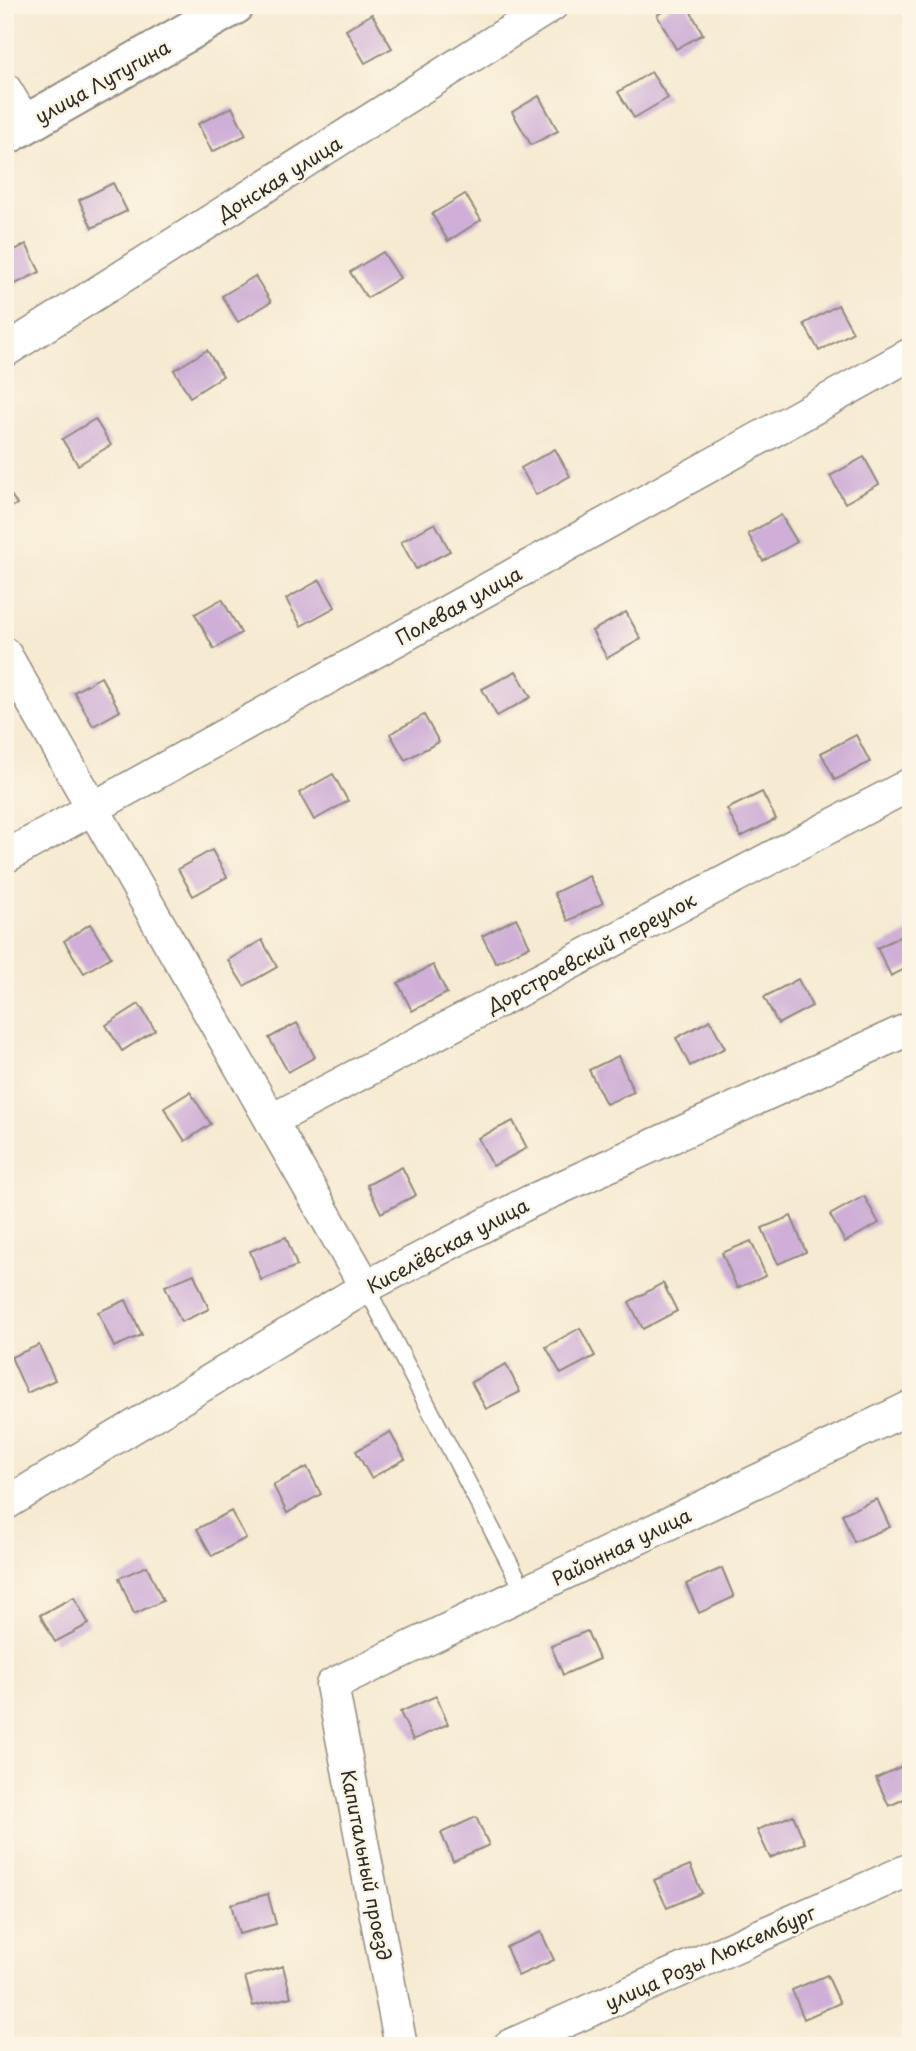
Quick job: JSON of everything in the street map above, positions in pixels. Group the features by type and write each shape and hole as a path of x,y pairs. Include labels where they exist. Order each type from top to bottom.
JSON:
{"main road":[{"name":"улица Лутугина","path":"16,130 235,5"}],"street":[{"name":"Донская улица","path":"5,351 552,5"},
{"path":"5,89 16,130"},
{"name":"Полевая улица","path":"5,857 911,354"},
{"path":"5,654 366,1287"},
{"name":"Дорстроевский переулок","path":"272,1120 911,783"},
{"name":"Киселёвская улица","path":"5,1504 366,1287 529,1202 911,1028"},
{"name":"Районная улица","path":"332,1685 911,1407"},
{"name":"Капитальный проезд","path":"332,1685 401,2046"},
{"name":"улица Розы Люксембург","path":"509,2046 911,1869"}],"lane":[{"path":"366,1287 525,1592"}],"building":[{"path":"674,5 687,5 703,34 676,49 657,15"},
{"path":"372,14 392,48 365,63 346,30"},
{"path":"651,72 668,98 634,118 618,92"},
{"path":"539,96 558,131 531,145 512,112"},
{"path":"232,107 246,135 212,152 198,124"},
{"path":"113,183 127,211 92,228 79,200"},
{"path":"465,194 481,220 448,241 432,214"},
{"path":"26,244 40,272 5,289 5,255"},
{"path":"383,252 400,278 367,298 350,272"},
{"path":"255,276 271,302 238,322 222,296"},
{"path":"838,305 853,332 819,351 804,324"},
{"path":"207,350 223,376 190,397 174,370"},
{"path":"95,419 111,445 78,465 62,439"},
{"path":"555,449 570,476 536,495 521,468"},
{"path":"864,457 879,484 845,503 830,476"},
{"path":"5,486 17,504 5,511"},
{"path":"781,515 797,542 763,561 748,534"},
{"path":"435,523 450,551 416,569 401,542"},
{"path":"320,580 335,607 301,626 286,599"},
{"path":"222,599 241,633 214,649 195,614"},
{"path":"626,612 641,639 607,658 592,631"},
{"path":"516,671 531,697 497,716 482,689"},
{"path":"101,677 120,711 93,726 74,692"},
{"path":"424,715 439,742 405,760 390,734"},
{"path":"856,735 870,762 835,780 821,753"},
{"path":"333,774 348,801 314,820 299,793"},
{"path":"762,792 776,819 741,837 727,809"},
{"path":"212,850 227,877 193,896 178,869"},
{"path":"589,876 603,903 568,921 554,893"},
{"path":"516,918 530,946 496,963 482,936"},
{"path":"90,924 111,957 84,973 64,941"},
{"path":"911,931 911,966 891,976 877,948"},
{"path":"262,940 277,967 244,986 228,960"},
{"path":"433,965 447,993 412,1011 398,983"},
{"path":"798,979 812,1006 778,1024 764,997"},
{"path":"139,1004 155,1030 122,1051 106,1025"},
{"path":"710,1020 725,1048 690,1066 676,1038"},
{"path":"297,1023 315,1057 288,1072 269,1038"},
{"path":"618,1056 634,1092 606,1104 589,1070"},
{"path":"190,1092 211,1124 185,1141 164,1108"},
{"path":"513,1121 527,1148 493,1166 478,1138"},
{"path":"402,1167 416,1195 381,1213 367,1185"},
{"path":"864,1196 879,1223 845,1242 830,1215"},
{"path":"791,1216 806,1252 778,1264 762,1228"},
{"path":"286,1237 297,1266 261,1280 250,1251"},
{"path":"751,1241 766,1276 737,1288 722,1253"},
{"path":"194,1274 209,1309 181,1322 165,1286"},
{"path":"663,1283 677,1311 643,1329 629,1302"},
{"path":"126,1300 142,1335 114,1347 98,1312"},
{"path":"580,1328 595,1356 561,1374 546,1347"},
{"path":"39,1345 55,1380 27,1393 11,1357"},
{"path":"506,1364 520,1392 486,1409 471,1382"},
{"path":"390,1432 405,1459 371,1478 356,1451"},
{"path":"307,1467 321,1494 287,1513 273,1485"},
{"path":"877,1499 890,1527 854,1542 842,1514"},
{"path":"231,1511 246,1538 212,1556 197,1529"},
{"path":"147,1566 163,1601 134,1614 119,1578"},
{"path":"722,1568 734,1597 699,1613 686,1584"},
{"path":"74,1597 89,1624 55,1642 40,1615"},
{"path":"587,1631 599,1659 563,1675 551,1646"},
{"path":"436,1696 448,1724 413,1740 400,1712"},
{"path":"911,1762 911,1796 889,1806 876,1778"},
{"path":"793,1815 805,1843 770,1858 757,1830"},
{"path":"476,1817 489,1845 453,1861 441,1833"},
{"path":"690,1865 702,1893 667,1908 654,1880"},
{"path":"268,1894 276,1924 239,1934 231,1904"},
{"path":"541,1932 554,1960 518,1976 506,1947"},
{"path":"283,1966 291,1997 253,2006 245,1977"},
{"path":"827,1975 840,2003 804,2019 792,1990"}]}
